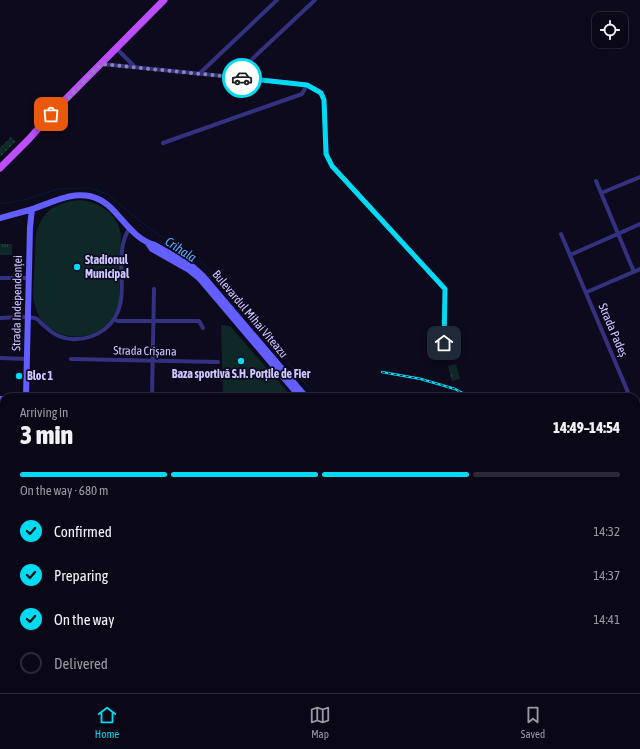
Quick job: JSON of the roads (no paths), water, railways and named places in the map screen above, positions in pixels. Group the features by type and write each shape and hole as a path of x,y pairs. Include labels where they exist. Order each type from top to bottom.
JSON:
{"main road":[{"path":"0,168 48,121 116,48 164,0"},
{"name":"Bulevardul Mihai Viteazu","path":"0,218 70,196 90,197 104,201 129,229 148,243 152,249 190,270 200,279 297,393"},
{"name":"Strada Independenței","path":"26,393 32,209"},
{"name":"Bulevardul Mihai Viteazu","path":"148,243 155,245 192,266 203,276 303,393"}],"street":[{"path":"200,73 277,0"},
{"path":"233,77 315,0"},
{"path":"116,48 136,67"},
{"path":"101,64 307,85 317,90 323,96 326,154 332,166 445,289 444,357"},
{"path":"163,143 302,94 307,85"},
{"path":"601,193 640,177"},
{"path":"596,181 634,272"},
{"path":"570,255 640,224"},
{"path":"0,318 28,318 37,320 52,332 72,339 85,338 101,332 110,325 119,310 121,300 123,244 129,229"},
{"name":"Strada Padeș","path":"561,234 587,292 628,393"},
{"name":"Strada Padeș","path":"587,292 640,269"},
{"path":"0,278 29,278"},
{"path":"152,393 154,289"},
{"path":"117,321 199,321 203,328"},
{"path":"0,358 27,359"},
{"name":"Strada Crișana","path":"71,359 218,362"}],"waterway":[{"name":"Crihala","path":"0,204 28,199 58,189 91,188 107,194 150,229 204,264 235,297 314,393"}],"railway":[{"path":"382,372 421,379 455,389 462,393"}],"place":[{"name":"Stadionul Municipal","path":"77,267"},
{"name":"Baza sportivă S.H. Porțile de Fier","path":"241,361"},
{"name":"Bloc 1","path":"19,376"}]}
